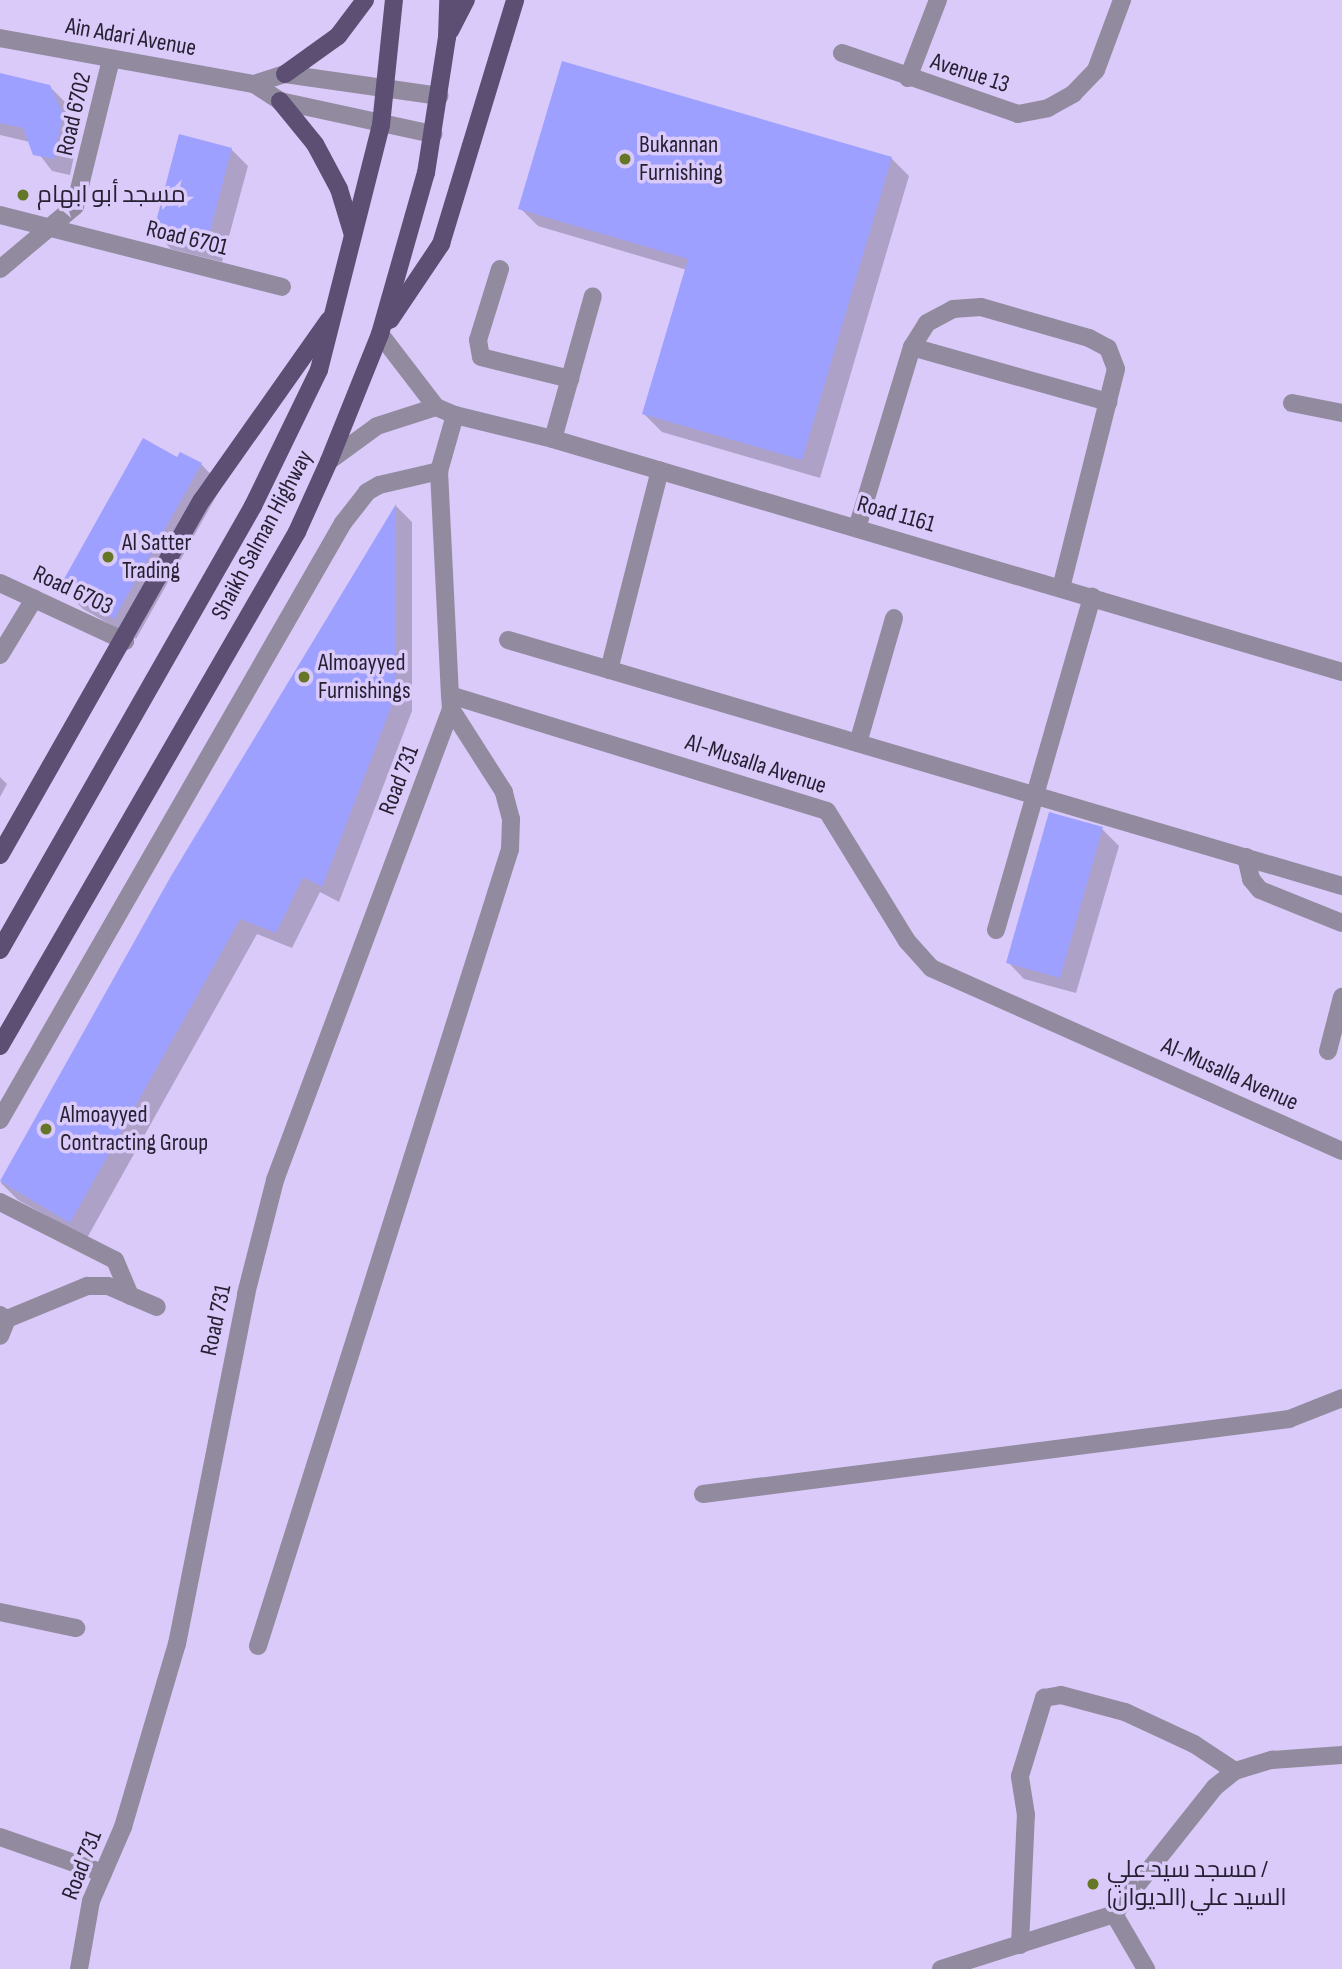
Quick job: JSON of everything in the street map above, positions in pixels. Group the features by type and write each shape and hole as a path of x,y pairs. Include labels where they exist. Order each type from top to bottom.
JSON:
{"main road":[{"path":"285,74 330,43 365,0"},
{"name":"Shaikh Salman Highway","path":"0,950 253,506 319,370 381,125 394,0"},
{"name":"Shaikh Salman Highway","path":"0,1046 297,532 329,461 380,334 433,134 447,37 448,0"},
{"path":"447,37 466,0"},
{"path":"380,334 441,244 515,0"},
{"path":"280,101 315,144 339,189 354,238"},
{"path":"0,855 125,641 229,455 335,311"}],"street":[{"name":"Avenue 13","path":"908,78 938,0"},
{"name":"Avenue 13","path":"842,53 1018,114 1048,108 1073,94 1096,70 1122,0"},
{"name":"Ain Adari Avenue","path":"0,38 254,83 280,101 381,125 433,134"},
{"name":"Road 6702","path":"0,269 75,206 111,59"},
{"name":"Ain Adari Avenue","path":"254,83 285,74 386,85 439,96"},
{"name":"Road 6701","path":"0,215 282,287"},
{"path":"500,269 478,351 491,362 570,379"},
{"path":"553,439 593,296"},
{"path":"857,528 912,347 939,314 981,307 1100,342 1108,348 1116,369 1060,588"},
{"name":"Road 1161","path":"380,334 436,407 455,415 553,439 660,470 1342,672"},
{"path":"912,347 1108,402"},
{"path":"1293,402 1342,413"},
{"path":"329,461 377,426 436,407"},
{"path":"258,1646 510,849 511,819 504,792 451,702 439,471 455,415"},
{"path":"609,670 660,470"},
{"path":"0,1120 349,514 379,485 439,471"},
{"name":"Road 6703","path":"0,583 125,641"},
{"path":"996,930 1092,597"},
{"path":"0,655 34,599"},
{"path":"858,743 894,618"},
{"path":"508,640 1342,886"},
{"name":"Al-Musalla Avenue","path":"451,702 827,811 907,940 931,968 1342,1151"},
{"name":"Road 731","path":"79,1969 91,1901 123,1826 177,1644 246,1294 275,1180 451,702"},
{"path":"1246,857 1251,879 1260,890 1342,923"},
{"path":"1328,1051 1342,997"},
{"path":"0,1202 115,1261 130,1296"},
{"path":"0,1336 4,1317 87,1286 108,1286 157,1307"},
{"path":"703,1494 1289,1419 1342,1398"},
{"path":"0,1612 76,1628"},
{"path":"1020,1945 1026,1815 1020,1776 1044,1698 1061,1695 1125,1712 1194,1744 1235,1771"},
{"path":"941,1969 1114,1914 1215,1787 1235,1771 1272,1760 1342,1755"},
{"path":"0,1837 103,1873"},
{"path":"1114,1914 1146,1969"}],"building":[{"path":"562,61 892,157 802,460 642,414 688,259 518,209"},
{"path":"0,73 50,85 63,114 54,159 33,155 23,128 0,123"},
{"path":"179,134 232,148 206,246 153,233"},
{"path":"143,438 177,457 180,452 202,463 114,619 59,588"},
{"path":"396,504 396,694 322,887 303,877 276,933 240,919 70,1223 0,1181 171,876"},
{"path":"1049,812 1103,827 1060,978 1006,963"}],"place":[{"name":"Bukannan Furnishing","path":"625,159"},
{"name":"مسجد أبو ابهام","path":"23,195"},
{"name":"Al Satter Trading","path":"108,557"},
{"name":"Almoayyed Furnishings","path":"304,677"},
{"name":"Almoayyed Contracting Group","path":"46,1129"},
{"name":"مسجد سيد علي / السيد علي (الديوان)","path":"1093,1884"}]}
